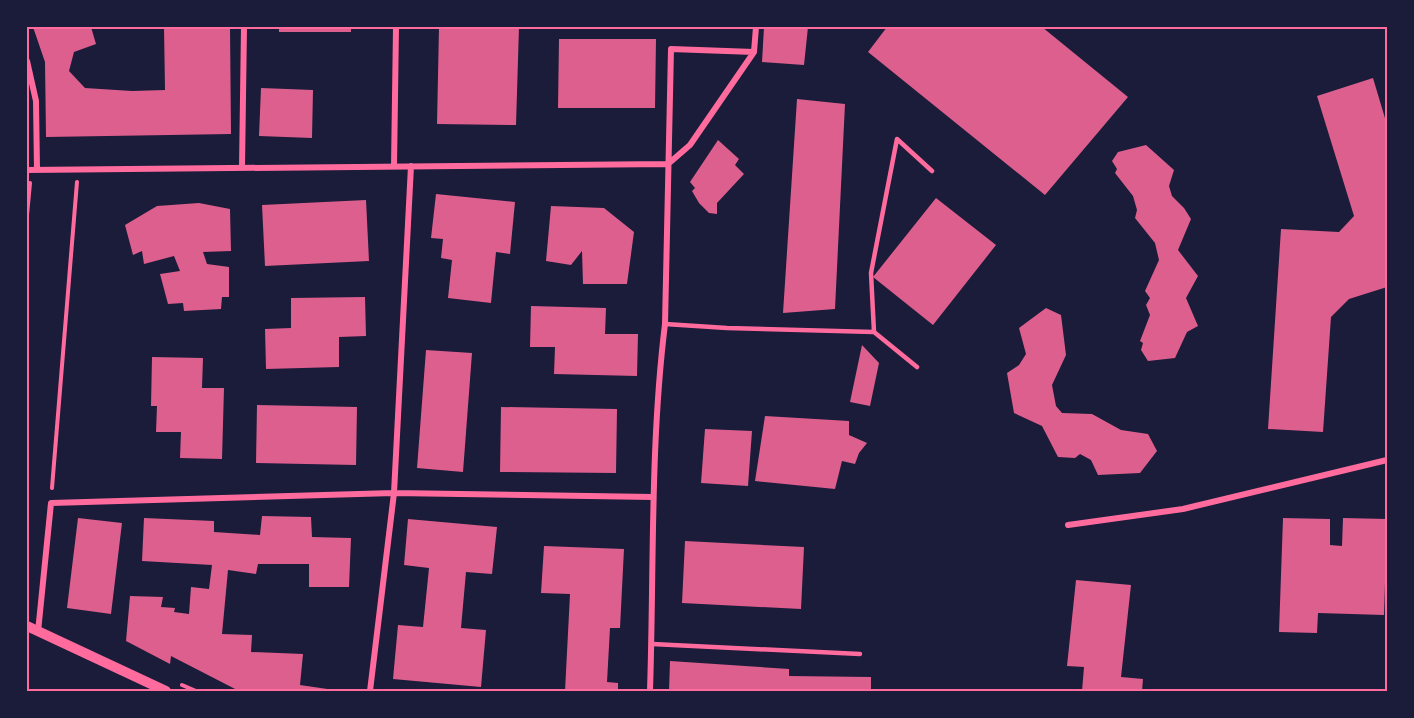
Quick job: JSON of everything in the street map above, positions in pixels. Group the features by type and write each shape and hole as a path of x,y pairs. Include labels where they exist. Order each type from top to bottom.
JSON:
{"street":[{"path":"242,167 244,27"},
{"path":"394,165 396,27"},
{"path":"27,61 36,101 32,170 668,164 690,145 754,52 756,27"},
{"path":"650,691 653,497 660,363 665,324 671,49 754,52"},
{"path":"370,691 394,493 411,166"},
{"path":"1068,525 1183,509 1387,460"},
{"path":"38,632 51,503 394,493 653,497"},
{"path":"27,626 166,691"}],"lane":[{"path":"874,332 871,273 897,139 932,171"},
{"path":"665,324 874,332 917,367"},
{"path":"652,644 860,654"}],"path":[{"path":"51,503 78,169"},
{"path":"27,215 32,170"}],"building":[{"path":"33,27 91,27 96,44 74,52 69,71 85,88 132,91 165,90 164,27 230,27 231,134 46,137 45,62"},
{"path":"279,27 351,27 351,32 279,32"},
{"path":"439,27 519,27 516,125 437,124"},
{"path":"764,27 808,27 804,65 762,62"},
{"path":"887,27 1042,27 1128,97 1045,195 868,52"},
{"path":"559,39 656,39 655,108 558,108"},
{"path":"1373,78 1387,125 1387,287 1349,299 1331,317 1323,432 1268,429 1281,229 1339,232 1354,216 1317,96"},
{"path":"261,88 313,90 312,138 259,136"},
{"path":"797,99 845,104 835,309 783,313"},
{"path":"718,140 739,159 735,165 744,174 717,203 717,214 709,213 699,203 692,191 695,188 690,182"},
{"path":"1146,145 1174,170 1169,186 1172,196 1191,219 1178,250 1198,276 1186,298 1198,326 1187,332 1175,358 1148,361 1141,350 1143,343 1140,341 1150,315 1146,305 1150,298 1145,291 1159,260 1155,243 1135,218 1137,210 1133,196 1115,173 1117,169 1112,161 1118,152"},
{"path":"436,194 515,202 510,254 496,252 491,303 448,298 452,260 441,258 443,239 431,238"},
{"path":"936,198 996,245 933,325 873,277"},
{"path":"366,200 369,261 265,266 262,205"},
{"path":"199,203 230,209 231,251 203,252 207,264 229,267 229,297 222,297 221,309 184,311 183,303 168,304 160,274 180,271 174,256 144,264 142,251 133,255 125,225 157,206"},
{"path":"551,206 604,208 634,232 627,284 583,284 582,251 571,265 546,261"},
{"path":"365,297 366,336 339,337 339,367 266,369 265,329 291,328 291,298"},
{"path":"531,306 606,308 605,334 638,334 637,376 554,374 555,347 530,347"},
{"path":"1046,308 1061,315 1066,355 1052,385 1056,406 1062,413 1092,414 1121,430 1148,434 1157,451 1140,473 1098,475 1091,460 1080,454 1075,458 1058,457 1042,426 1014,413 1007,373 1019,365 1026,354 1019,328"},
{"path":"862,345 879,363 870,406 850,402"},
{"path":"426,350 472,353 463,472 417,468"},
{"path":"152,357 203,358 202,388 224,388 222,459 180,458 181,432 156,432 157,406 151,406"},
{"path":"257,405 357,407 356,465 256,463"},
{"path":"501,407 617,409 616,473 500,472"},
{"path":"765,416 849,421 849,435 867,443 859,453 855,464 842,461 835,489 755,481"},
{"path":"705,429 752,431 748,486 701,483"},
{"path":"262,516 311,517 312,537 351,538 349,587 309,587 309,564 258,564 256,574 228,570 222,634 252,635 251,652 303,654 300,685 341,691 239,691 171,656 170,664 126,641 130,596 163,597 161,607 175,608 174,612 189,614 191,587 209,589 212,565 142,561 144,518 214,521 214,532 260,535"},
{"path":"78,518 122,523 111,614 67,608"},
{"path":"1283,518 1330,519 1330,545 1342,546 1343,518 1387,519 1384,615 1318,613 1317,633 1279,632"},
{"path":"408,519 497,527 492,574 466,572 461,628 486,630 481,687 393,679 398,625 423,627 429,568 404,565"},
{"path":"685,541 804,547 801,609 682,603"},
{"path":"544,546 624,549 620,628 610,628 607,682 618,683 618,691 565,691 570,594 541,593"},
{"path":"1076,580 1131,585 1121,677 1143,679 1142,691 1082,691 1084,667 1067,666"},
{"path":"670,661 789,669 789,676 871,677 871,691 669,691"}]}
